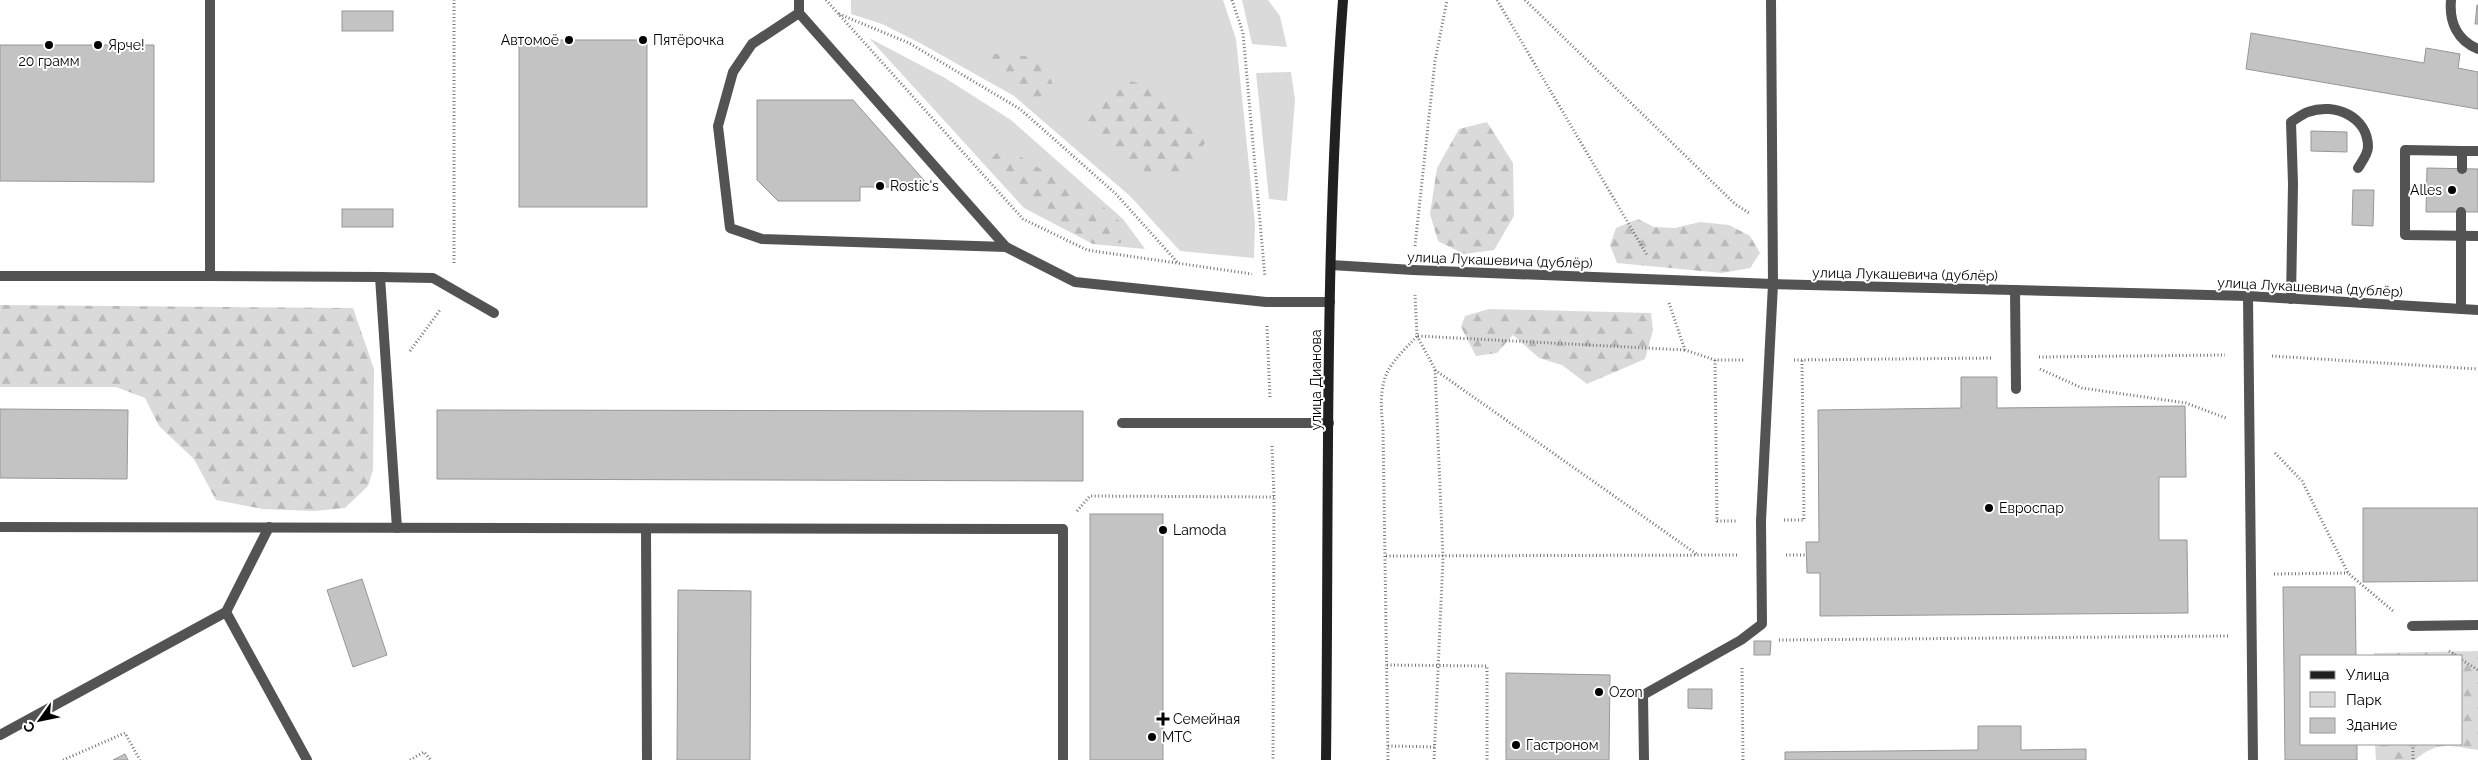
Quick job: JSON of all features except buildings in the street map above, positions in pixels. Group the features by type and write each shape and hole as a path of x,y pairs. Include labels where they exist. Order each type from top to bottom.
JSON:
{"main road":[{"name":"улица Дианова","path":"1326,760 1330,302 1336,90 1343,0"}],"street":[{"path":"210,0 210,276"},
{"path":"799,0 799,13 1006,247 1075,282 1266,302 1330,302"},
{"path":"1644,760 1643,695 1742,640 1762,624 1760,521 1773,284 1772,0"},
{"path":"2451,0 2450,12 2454,29 2466,44 2478,49"},
{"path":"799,13 752,44 733,72 718,126 730,228 762,239 1006,247"},
{"path":"2290,299 2293,184 2291,122 2308,112 2333,110 2351,114 2364,129 2368,149 2358,168"},
{"path":"2478,151 2405,150 2405,235 2478,236"},
{"path":"2462,151 2462,169"},
{"path":"2461,308 2462,212"},
{"name":"улица Лукашевича (дублёр)","path":"1331,265 1773,284 2248,296 2478,310"},
{"path":"0,276 433,278 494,313"},
{"path":"380,277 398,528"},
{"path":"2015,290 2016,389"},
{"path":"2248,296 2253,760"},
{"path":"1122,423 1330,423"},
{"path":"0,527 1063,529 1063,760"},
{"path":"0,735 226,612 269,527"},
{"path":"646,528 647,760"},
{"path":"226,612 307,760"},
{"path":"2412,626 2478,626"}],"path":[{"path":"387,382 454,290 454,0"},
{"path":"826,0 1023,219 1087,250 1265,276"},
{"path":"1232,0 1243,33 1265,276 1274,497 1273,760"},
{"path":"1446,0 1435,61 1413,270 1417,336 1435,369 1698,555"},
{"path":"1497,0 1661,280 1685,350"},
{"path":"1525,0 1734,204 1773,226"},
{"path":"838,14 909,43 1020,109 1116,194 1179,263"},
{"path":"1417,336 1685,350 1715,360 2248,355 2478,370"},
{"path":"1388,760 1382,390 1388,370 1417,336"},
{"path":"2015,357 2082,388 2186,403 2249,426 2302,481 2348,573 2412,626"},
{"path":"1434,760 1443,558 1435,369"},
{"path":"1063,529 1090,496 1274,497"},
{"path":"1386,556 1443,558 1807,555"},
{"path":"2251,574 2348,573"},
{"path":"1743,760 1742,640 2251,636"},
{"path":"2463,661 2478,670"},
{"path":"1387,665 1487,666 1487,760"},
{"path":"63,760 125,733 140,760"},
{"path":"2413,745 2413,760"},
{"path":"1388,746 1435,747"},
{"path":"410,760 424,752 431,760"}],"green space":[{"path":"851,0 1223,0 1236,39 1255,224 1254,258 1180,251 1130,196 1014,96 920,43 882,24 851,14"},
{"path":"1242,0 1268,0 1280,16 1287,47 1252,44"},
{"path":"869,38 945,78 1011,120 1123,219 1145,249 1093,244 1024,208"},
{"path":"980,53 1025,56 1045,68 1054,86 1044,103 1021,98 993,73"},
{"path":"1291,72 1295,100 1287,201 1269,199 1256,73"},
{"path":"1126,80 1162,89 1183,109 1206,141 1195,159 1180,175 1147,173 1116,155 1087,120 1105,94"},
{"path":"1487,122 1513,163 1514,216 1494,250 1464,254 1438,241 1430,214 1437,168 1459,129"},
{"path":"1003,146 1109,211 1124,226 1121,243 1093,244 1015,195 990,160"},
{"path":"1638,219 1654,227 1675,228 1700,222 1729,225 1750,236 1760,253 1750,268 1722,273 1617,263 1610,245 1616,228"},
{"path":"0,305 353,308 374,369 373,470 368,486 345,508 314,511 263,509 216,500 194,459 159,426 145,398 116,387 0,387"},
{"path":"1489,309 1651,313 1653,330 1645,359 1587,384 1562,365 1539,358 1513,335 1497,353 1476,356 1461,327 1465,316"},
{"path":"2478,651 2478,750 2445,746 2431,749 2415,760 2376,760 2375,745 2463,745 2463,655 2374,655 2374,653"}],"place":[{"name":"Автомоё","path":"569,40"},
{"name":"Пятёрочка","path":"643,40"},
{"name":"20 грамм","path":"49,45"},
{"name":"Ярче!","path":"98,45"},
{"name":"Rostic's","path":"880,186"},
{"name":"Alles","path":"2452,190"},
{"name":"Евроспар","path":"1989,508"},
{"name":"Lamoda","path":"1163,530"},
{"name":"Ozon","path":"1599,692"},
{"name":"Семейная","path":"1163,719"},
{"name":"МТС","path":"1152,737"},
{"name":"Гастроном","path":"1516,745"}]}
